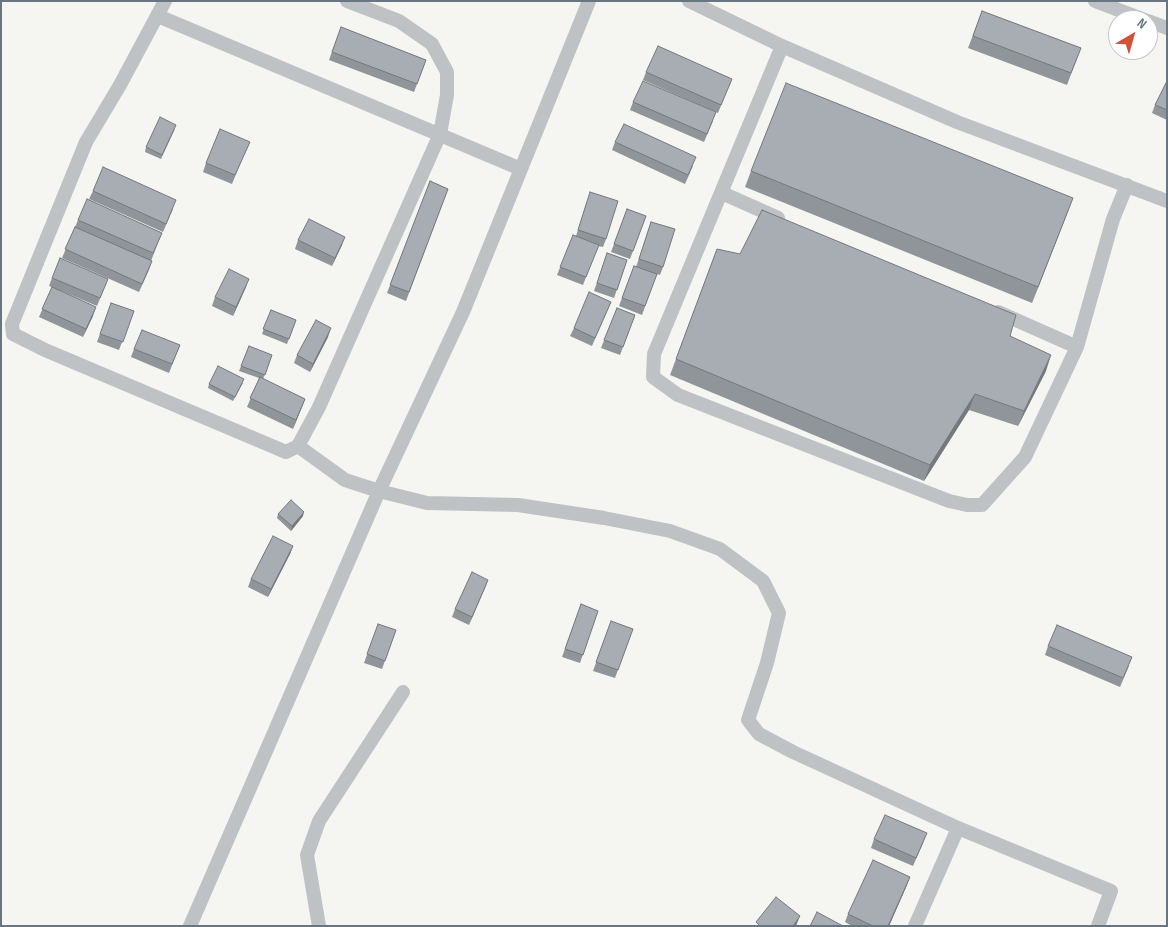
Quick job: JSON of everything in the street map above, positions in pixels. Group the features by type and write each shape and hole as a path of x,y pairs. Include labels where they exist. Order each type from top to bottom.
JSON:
{"lane":[{"path":"166,1 86,142 12,324 13,334 45,350 286,452 298,446 319,407 440,134 447,95 447,72 432,44 399,21 348,1"},
{"path":"190,926 379,491 463,312 589,1"},
{"path":"689,1 782,46 957,122 1167,201"},
{"path":"1095,1 1118,10"},
{"path":"158,16 521,169"},
{"path":"782,46 654,354 653,377 678,395 949,501 967,505 982,505 1025,457 1077,347 1113,219 1127,185"},
{"path":"722,193 794,225"},
{"path":"986,307 1077,347"},
{"path":"298,446 345,480 427,503 518,505 604,518 670,531 720,549 763,581 780,613 767,664 748,720 759,734 793,752 958,828 1111,891 1098,926"},
{"path":"319,926 308,855 319,821 403,692"},
{"path":"916,926 958,828"}],"building":[{"path":"982,11 1081,48 1071,73 973,36"},
{"path":"341,27 426,60 417,84 332,52"},
{"path":"658,46 732,79 721,105 646,72"},
{"path":"643,81 716,112 707,134 633,102"},
{"path":"1167,81 1167,110 1155,105"},
{"path":"786,83 1073,198 1038,287 751,171"},
{"path":"160,117 176,125 162,155 146,147"},
{"path":"624,124 696,157 688,175 615,142"},
{"path":"220,129 250,142 235,175 206,163"},
{"path":"103,167 176,200 166,224 93,191"},
{"path":"430,181 448,189 409,292 390,285"},
{"path":"590,192 618,201 606,239 578,230"},
{"path":"87,199 162,233 153,253 78,220"},
{"path":"627,209 646,216 633,251 614,244"},
{"path":"762,210 1016,315 1010,336 1051,355 1024,411 975,394 930,465 676,359 717,249 740,254"},
{"path":"309,219 345,237 335,258 298,240"},
{"path":"651,222 675,229 663,267 639,259"},
{"path":"75,227 152,261 142,284 65,249"},
{"path":"573,235 599,245 586,277 560,267"},
{"path":"607,253 627,260 617,290 597,283"},
{"path":"60,258 108,279 100,298 52,278"},
{"path":"634,266 657,274 645,306 622,298"},
{"path":"229,269 249,279 236,307 215,297"},
{"path":"52,287 96,307 86,329 42,309"},
{"path":"589,292 611,302 595,338 574,328"},
{"path":"111,303 134,311 123,342 100,334"},
{"path":"617,308 635,315 623,347 604,340"},
{"path":"271,310 296,320 289,339 263,329"},
{"path":"316,320 331,328 313,364 297,355"},
{"path":"142,330 180,345 172,364 134,349"},
{"path":"249,346 272,355 265,375 241,366"},
{"path":"218,366 244,379 235,397 209,384"},
{"path":"260,377 305,399 296,420 250,398"},
{"path":"291,500 304,512 292,526 278,514"},
{"path":"273,536 293,546 271,589 251,579"},
{"path":"472,572 488,580 472,617 455,609"},
{"path":"581,604 598,611 583,655 565,649"},
{"path":"611,621 633,629 618,670 596,662"},
{"path":"378,624 396,630 385,661 367,654"},
{"path":"1057,625 1132,657 1123,678 1048,646"},
{"path":"885,815 927,833 916,858 874,839"},
{"path":"873,860 910,877 888,926 873,926 848,914"},
{"path":"776,897 800,916 793,926 760,926 756,922"},
{"path":"817,912 843,926 810,926"}]}
